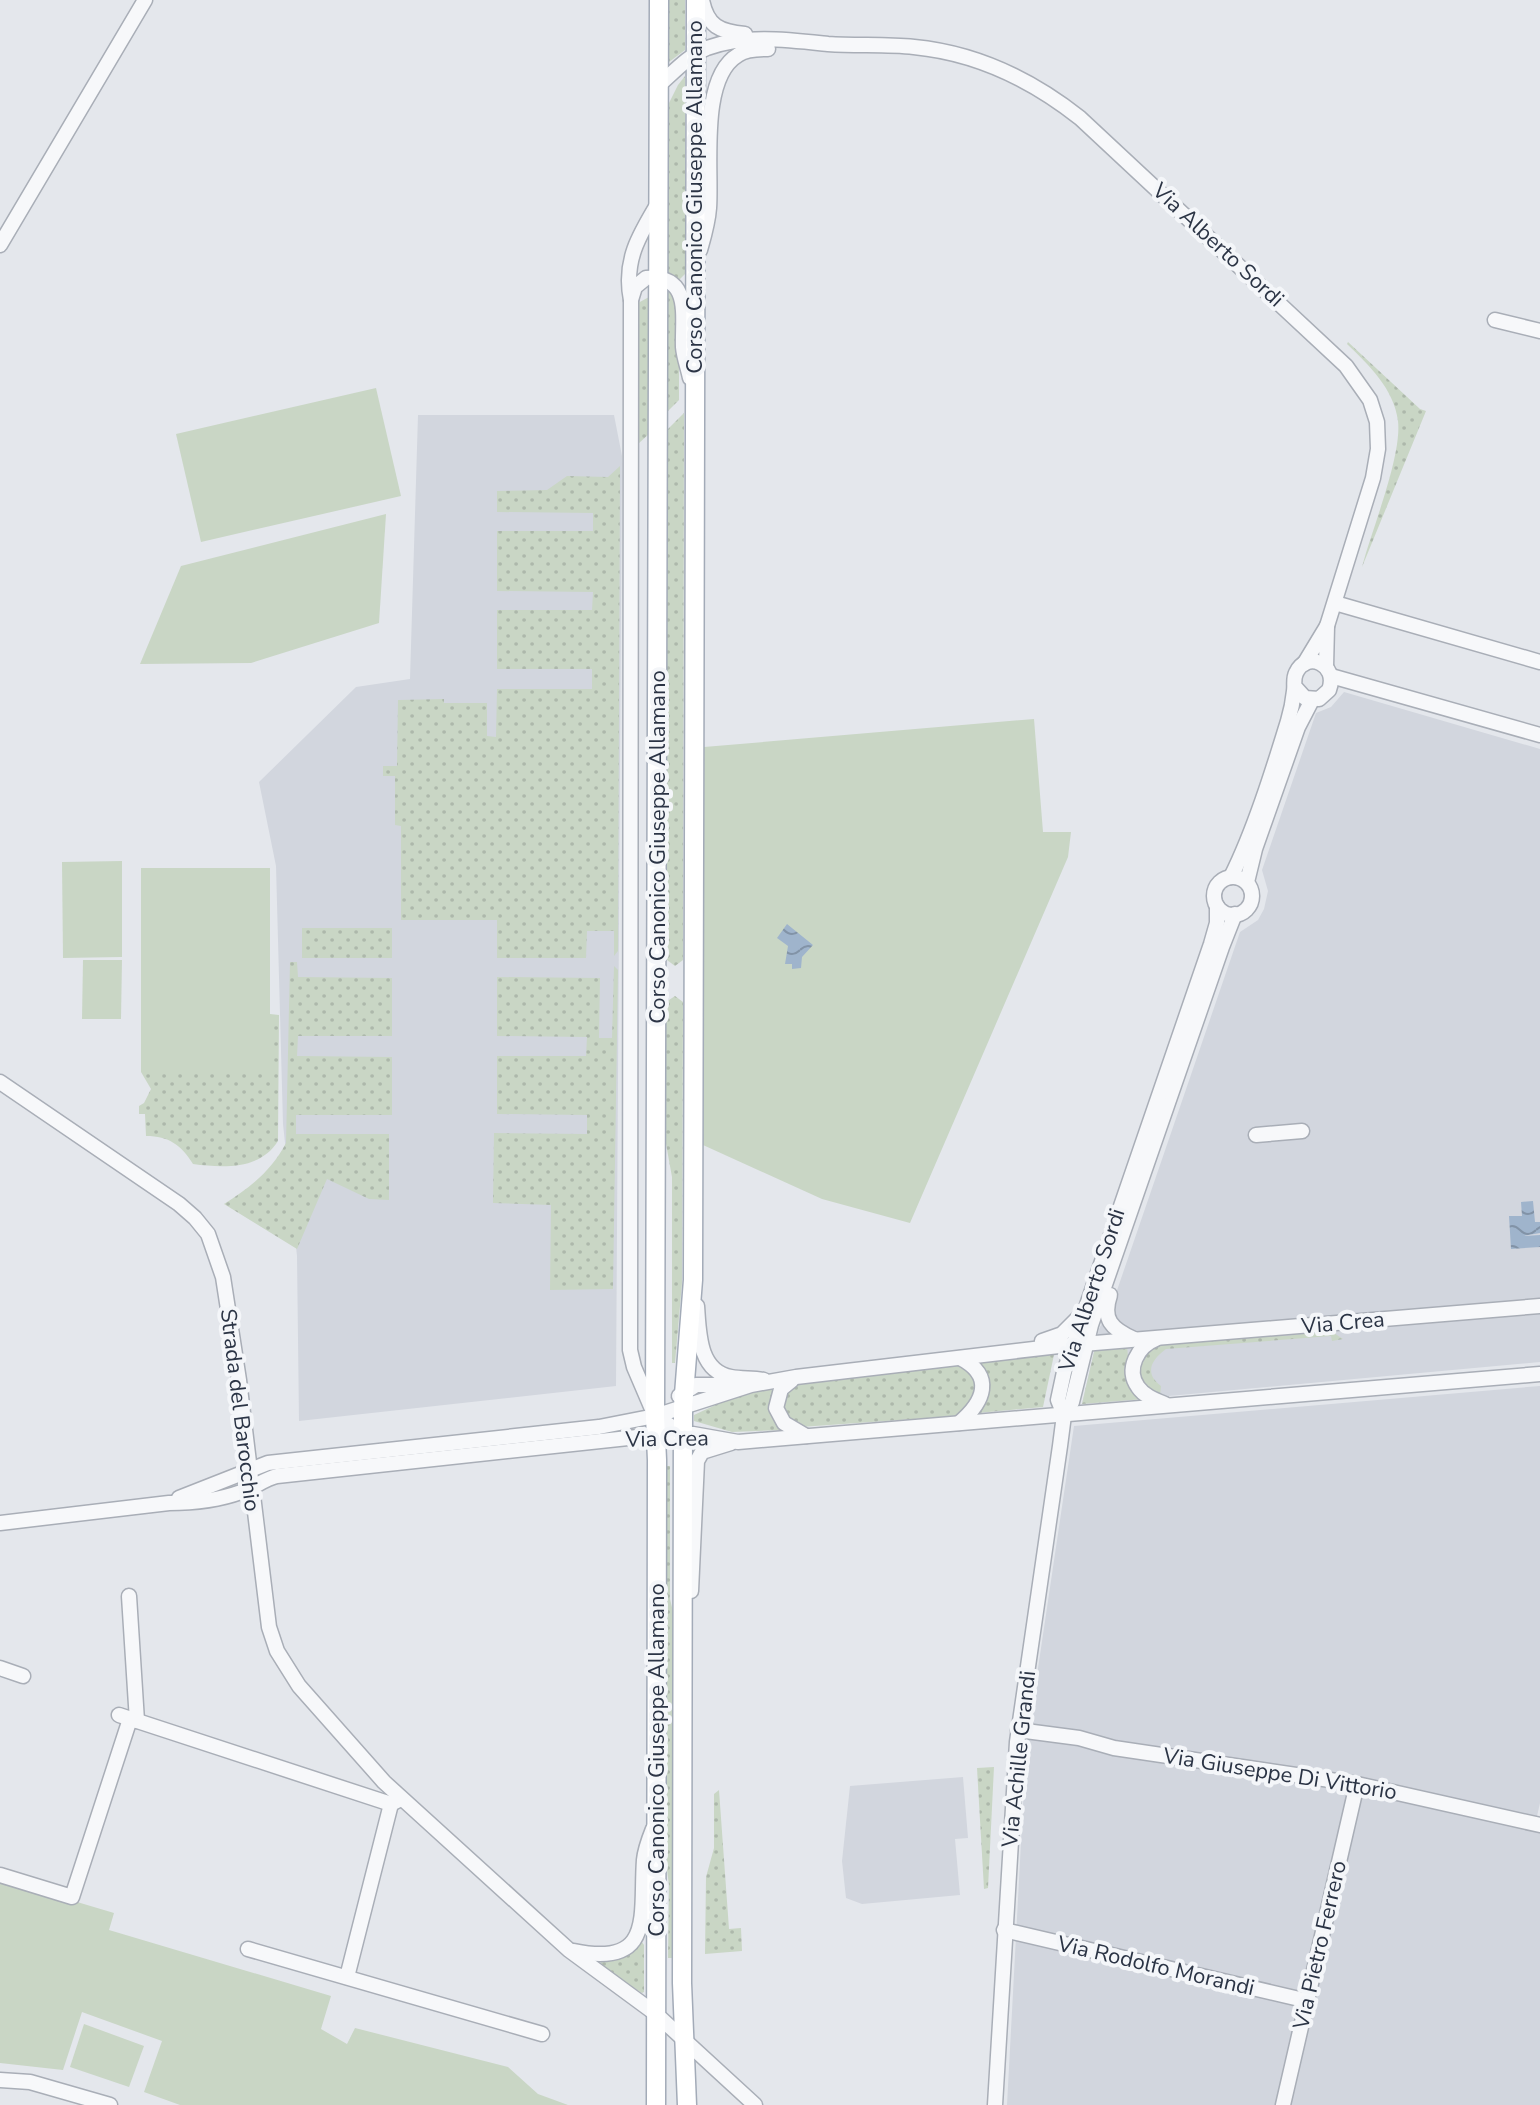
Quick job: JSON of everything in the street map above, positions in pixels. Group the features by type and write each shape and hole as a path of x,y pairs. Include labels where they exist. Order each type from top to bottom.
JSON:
{"main road":[{"name":"Corso Canonico Giuseppe Allamano","path":"656,2105 659,0"},
{"name":"Corso Canonico Giuseppe Allamano","path":"687,2105 682,1983 683,1400 693,1280 696,0"},
{"path":"657,985 693,985"}],"street":[{"path":"0,245 145,0"},
{"name":"Via Alberto Sordi","path":"702,0 710,23 723,32 808,35 832,44"},
{"name":"Via Alberto Sordi","path":"659,85 696,54 720,44 747,41 917,47 999,69 1051,96 1097,133 1346,366 1370,400 1377,422 1378,449 1373,478 1335,603 1327,626 1295,674 1287,724 1245,846 1231,877 1220,882 1216,888 1217,923 1211,944 1143,1155 1127,1220 1080,1344"},
{"name":"Via Alberto Sordi","path":"695,266 709,210 710,119 713,99 723,72 737,55 746,52 832,44"},
{"name":"Corso Canonico Giuseppe Allamano","path":"655,1425 630,1350 631,300 628,271 631,254 659,202"},
{"name":"Corso Canonico Giuseppe Allamano","path":"631,300 639,281 659,277 668,279 676,287 681,297 683,352 695,395"},
{"path":"1495,320 1540,331"},
{"path":"1335,603 1540,662"},
{"name":"Via Alberto Sordi","path":"1064,1415 1072,1402 1085,1309 1235,914 1243,912 1250,904 1252,892 1247,882 1255,849 1298,727 1312,700 1327,693 1331,684 1327,626"},
{"path":"1304,664 1316,662 1328,672 1540,735"},
{"path":"1295,687 1299,694 1312,700"},
{"path":"1231,877 1247,882"},
{"path":"1217,906 1225,913 1235,914"},
{"name":"Strada del Barocchio","path":"0,1082 179,1204 208,1234 223,1277 266,1607 277,1651 290,1675 396,1801 569,1950 685,2038 755,2105"},
{"path":"1256,1135 1302,1131"},
{"name":"Via Alberto Sordi","path":"1127,1220 1127,1246 1106,1314 1112,1327 1138,1340"},
{"path":"693,1280 702,1350 708,1361 728,1377 772,1381"},
{"name":"Via Crea","path":"0,1523 187,1503 251,1488 277,1476 655,1425 696,1385 751,1385 1080,1344 1537,1307"},
{"name":"Via Crea","path":"1006,1352 1023,1343 1062,1334 1085,1309"},
{"path":"1156,1339 1146,1343 1135,1359 1134,1379 1146,1395 1170,1405"},
{"path":"959,1423 978,1405 982,1391 977,1372 960,1358"},
{"name":"Via Crea","path":"683,1434 738,1442 1535,1372"},
{"path":"796,1377 781,1389 776,1408 784,1423 806,1436"},
{"name":"Via Achille Grandi","path":"995,2105 1018,1730 1064,1415"},
{"path":"655,1425 683,1434"},
{"name":"Via Crea","path":"169,1503 268,1463 599,1427 655,1425"},
{"path":"682,1651 691,1607 697,1461 702,1452 738,1442"},
{"path":"0,1875 72,1897 129,1718 129,1596"},
{"path":"0,1668 23,1676"},
{"name":"Strada del Barocchio","path":"129,1718 396,1801"},
{"name":"Via Giuseppe Di Vittorio","path":"1018,1730 1079,1738 1114,1748 1357,1784 1540,1825"},
{"name":"Via Pietro Ferrero","path":"1283,2105 1357,1784"},
{"path":"347,1977 396,1801"},
{"path":"569,1950 592,1955 612,1954 629,1944 638,1934 645,1906 646,1851 656,1817"},
{"name":"Via Rodolfo Morandi","path":"1004,1930 1308,2001"},
{"path":"248,1949 542,2034"},
{"path":"0,2080 30,2082 110,2105"}],"shaded area":[{"path":"418,415 614,415 622,456 616,1386 299,1421 297,1256 283,1124 276,866 259,782 356,687 410,679"},
{"path":"1344,692 1540,749 1540,1362 1082,1404 1099,1329 1113,1302 1240,932 1258,920 1264,909 1268,891 1262,870 1316,713 1331,707"},
{"path":"1540,1386 1540,1803 1535,1825 1540,1827 1540,2105 1007,2105 1026,1749 1074,1426"},
{"path":"963,1777 968,1838 955,1839 960,1895 862,1904 846,1898 842,1861 850,1786"}],"green space":[{"path":"669,0 685,0 685,50 669,62"},
{"path":"685,76 685,274 679,280 668,273 668,105"},
{"path":"668,287 679,302 679,400 667,412"},
{"path":"649,297 649,434 638,444 638,303"},
{"path":"1348,342 1420,409 1426,411 1362,567 1391,473 1398,421 1386,388"},
{"path":"376,388 401,496 201,542 176,434"},
{"path":"684,413 683,960 675,966 667,960 667,430"},
{"path":"620,466 618,951 614,956 614,931 587,931 586,958 497,958 497,920 401,920 401,826 395,825 395,776 383,776 383,766 397,766 398,700 444,699 444,703 487,703 487,736 496,737 497,689 592,689 592,669 497,669 497,610 592,610 593,592 497,591 497,531 593,531 593,513 497,512 497,491 547,490 567,476 608,477"},
{"path":"386,514 379,623 251,663 140,664 181,566"},
{"path":"1034,719 1043,832 1071,832 1068,857 910,1223 822,1199 703,1145 704,747"},
{"path":"122,861 122,957 63,958 62,862"},
{"path":"141,868 270,868 270,1072 141,1072"},
{"path":"302,928 392,928 392,958 302,958"},
{"path":"83,960 122,960 121,1019 82,1019"},
{"path":"290,962 297,962 298,977 392,978 392,1036 298,1036 297,1056 392,1057 392,1115 296,1115 296,1134 389,1134 389,1200 369,1199 327,1179 297,1249 224,1204 260,1178 286,1143"},
{"path":"614,966 618,970 613,1289 550,1290 551,1205 493,1203 494,1133 587,1134 587,1115 497,1114 497,1056 586,1056 587,1037 497,1036 497,977 600,978 599,1038 612,1038"},
{"path":"675,996 683,1002 682,1283 675,1363 672,1363 672,1177 666,1144 666,1002"},
{"path":"270,1014 279,1015 278,1141 270,1150 240,1165 193,1164 179,1147 168,1140 146,1136 145,1114 139,1114 139,1106 151,1089 141,1072 269,1072"},
{"path":"1331,1331 1343,1339 1332,1341 1331,1336 1166,1349 1153,1362 1151,1371 1161,1386 1160,1397 1145,1387 1140,1379 1141,1361 1157,1342 1273,1332 1284,1336"},
{"path":"1127,1345 1130,1382 1144,1399 1082,1404 1095,1348"},
{"path":"1055,1350 1043,1407 978,1413 986,1398 974,1361"},
{"path":"952,1363 969,1372 977,1389 964,1412 956,1416 801,1427 786,1420 781,1398 794,1383"},
{"path":"780,1384 785,1430 732,1432 694,1421 694,1415 739,1394"},
{"path":"665,1466 670,1466 670,1599 676,1624 675,1958 668,1958 669,1885 665,1854"},
{"path":"994,1767 988,1888 984,1889 977,1768"},
{"path":"719,1790 729,1929 741,1928 742,1951 705,1954 706,1877 714,1848 714,1794"},
{"path":"0,1879 114,1913 109,1930 331,1996 321,2029 347,2044 355,2028 508,2067 538,2094 568,2105 180,2105 144,2092 162,2041 82,2012 63,2070 0,2063"},
{"path":"637,1942 644,1945 642,1993 600,1964 602,1960"},
{"path":"84,2024 144,2046 129,2087 70,2067"}],"water":[{"path":"787,924 813,945 802,957 801,968 792,969 792,964 785,964 788,946 777,938"},
{"path":"1533,1201 1535,1222 1540,1222 1540,1233 1523,1236 1540,1235 1540,1247 1511,1249 1509,1216 1522,1216 1521,1202"}]}
